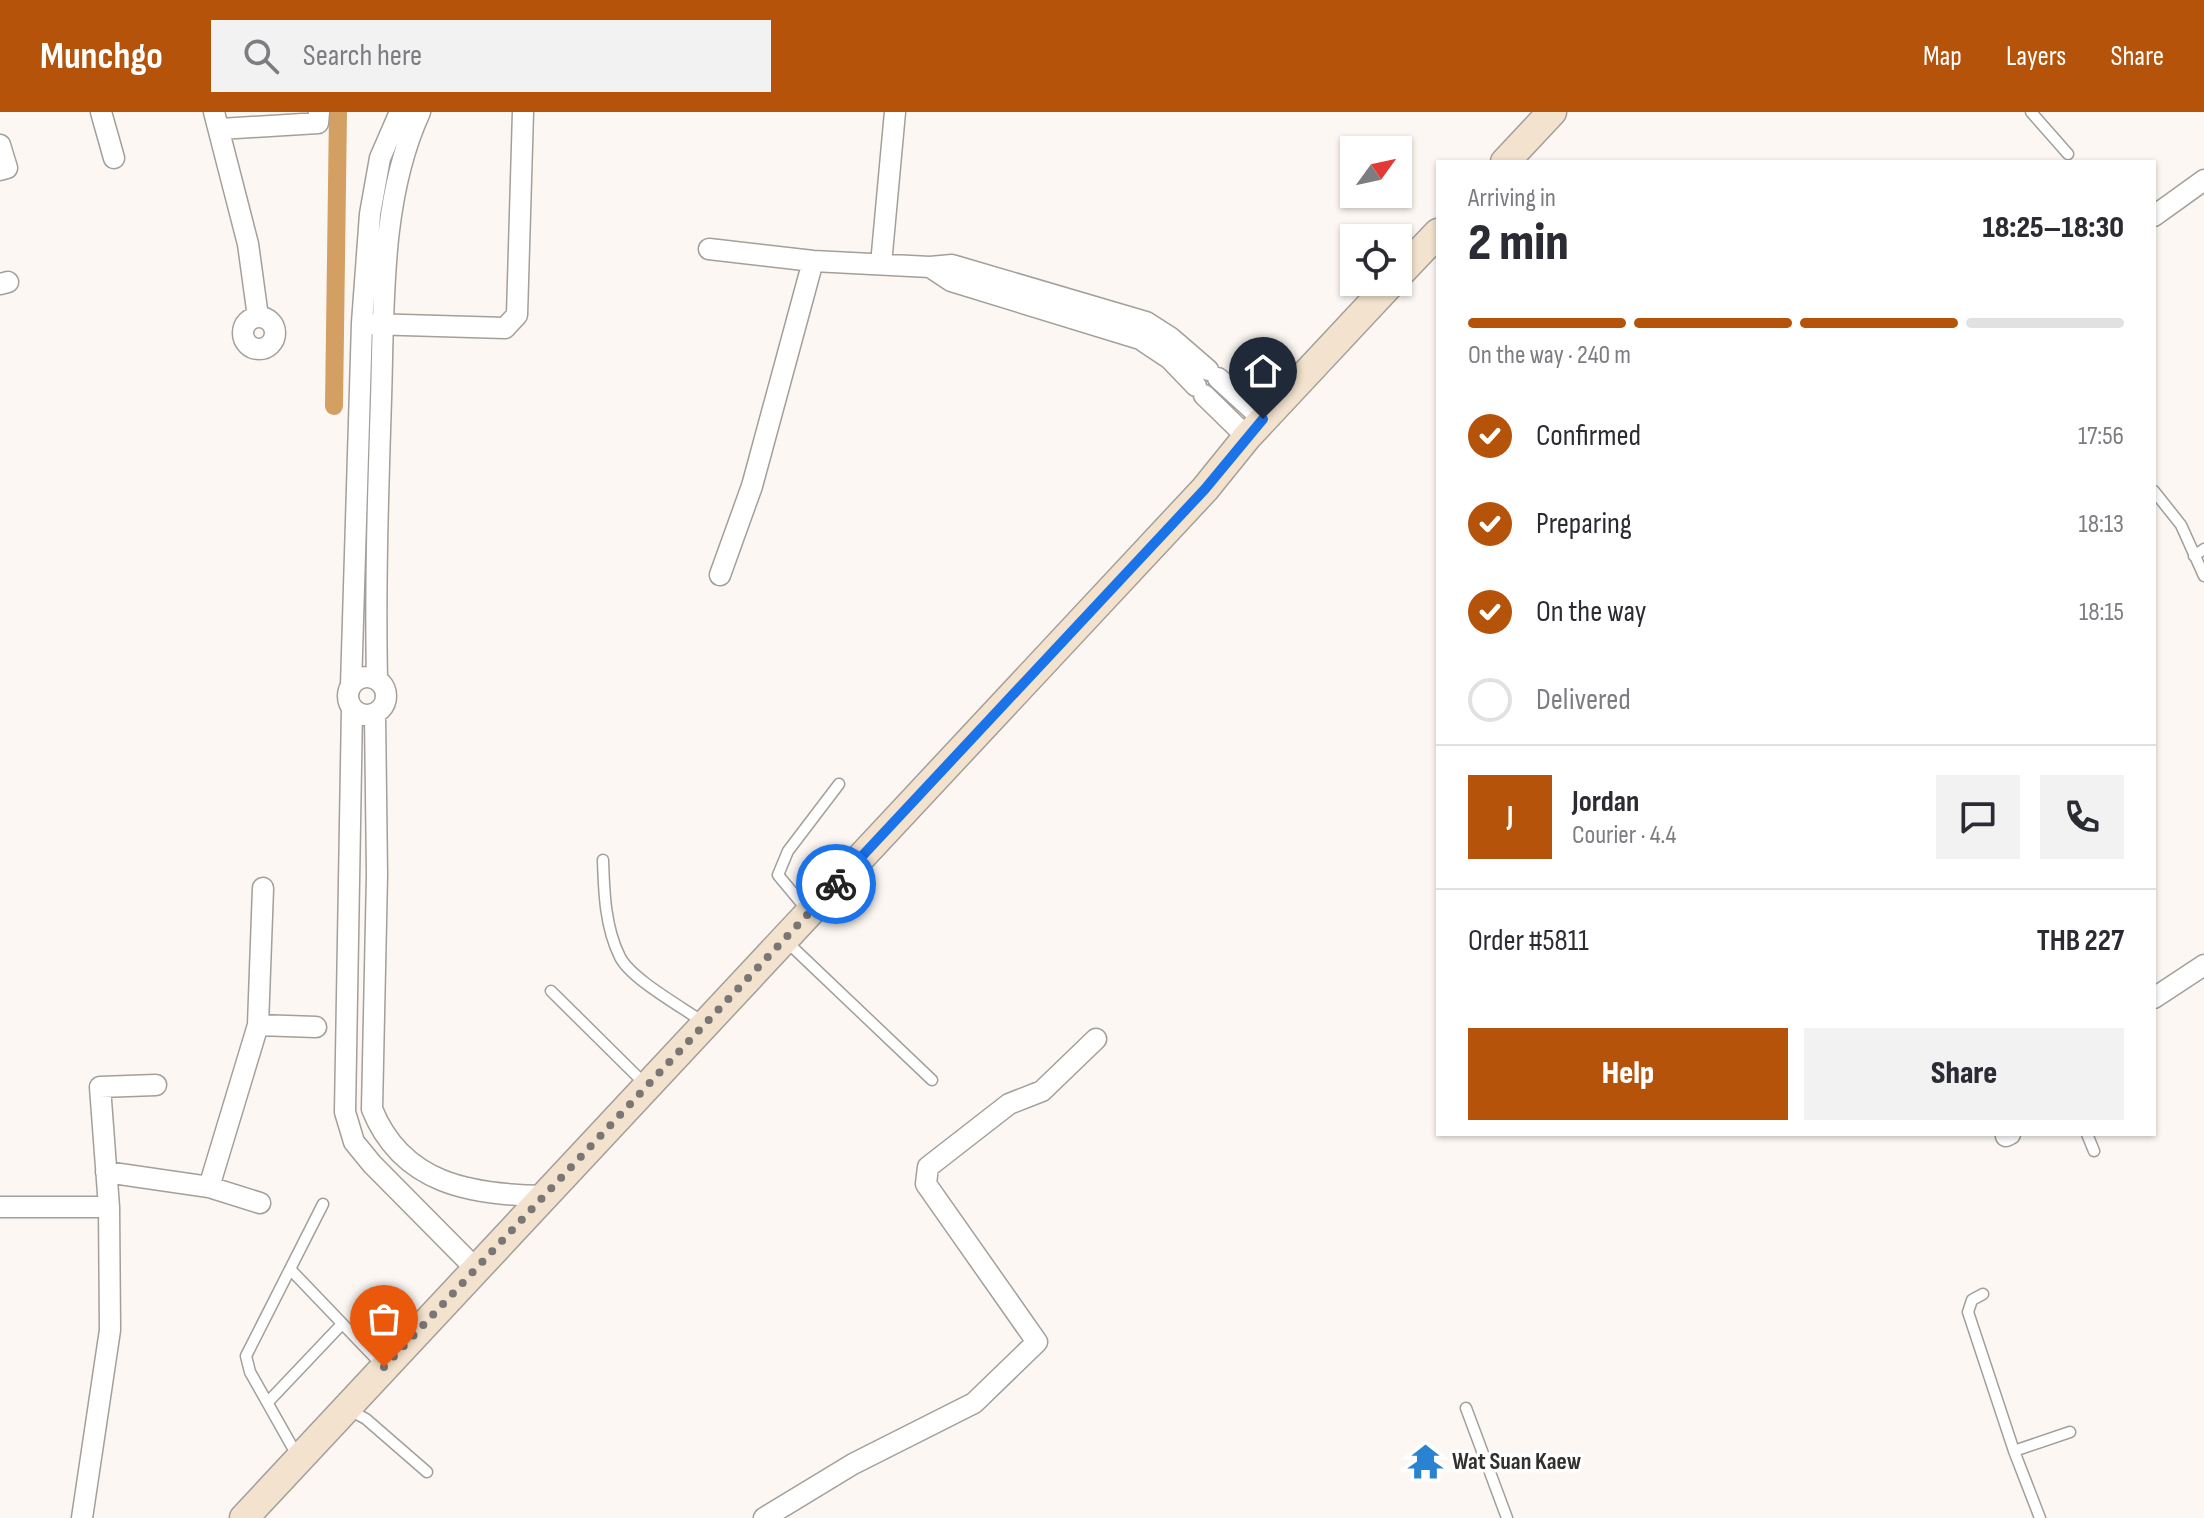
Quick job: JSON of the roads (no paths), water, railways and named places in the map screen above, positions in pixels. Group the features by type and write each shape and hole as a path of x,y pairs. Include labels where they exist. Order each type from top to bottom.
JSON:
{"main road":[{"path":"1507,160 1552,112"},
{"path":"1412,260 1436,235"},
{"path":"244,1518 1205,489 1255,428 1379,296"}],"street":[{"path":"101,112 114,158"},
{"path":"258,317 248,244 217,121 318,123 319,112"},
{"path":"400,112 380,158 372,200 362,323 366,591 377,679 387,698 375,714 377,875 372,1109 383,1135 425,1174 496,1195 545,1196"},
{"path":"420,112 399,171 384,326 366,591 348,694 352,708 345,1112 354,1142 388,1181 406,1195 476,1269"},
{"path":"362,323 505,328 517,315 523,112"},
{"path":"881,264 895,112"},
{"path":"0,145 7,168 0,170"},
{"path":"2156,215 2204,180"},
{"path":"709,249 813,261 930,267 951,281 1143,330 1170,359 1207,382 1255,428"},
{"path":"720,575 752,486 813,261"},
{"path":"351,686 362,677 377,679"},
{"path":"352,708 363,715 375,714"},
{"path":"349,872 377,875"},
{"path":"209,1187 258,1025 263,888"},
{"path":"2156,997 2204,965"},
{"path":"258,1025 316,1027"},
{"path":"345,1033 374,1036"},
{"path":"764,1518 853,1464 974,1403 1037,1342 926,1184 928,1167 1009,1104 1042,1091 1096,1039"},
{"path":"82,1518 110,1330 109,1207 100,1087 156,1085"},
{"path":"106,1172 209,1187 260,1203"},
{"path":"406,1195 425,1174"},
{"path":"0,1207 109,1207"}],"lane":[{"path":"2031,112 2068,154"},
{"path":"2156,494 2181,525 2204,576"},
{"path":"2194,556 2204,549"},
{"path":"810,913 778,875 788,851 839,784"},
{"path":"603,860 605,910 621,960 646,983 706,1023"},
{"path":"784,940 932,1080"},
{"path":"551,991 647,1086"},
{"path":"2088,1136 2094,1151"},
{"path":"299,1459 250,1372 246,1356 323,1204"},
{"path":"290,1269 384,1367"},
{"path":"1983,1294 1972,1300 1968,1312 2014,1451 2040,1518"},
{"path":"268,1402 342,1324"},
{"path":"347,1408 366,1419 427,1472"},
{"path":"1466,1408 1507,1518"},
{"path":"2014,1451 2070,1432"}],"waterway":[{"path":"334,406 338,112"}],"place":[{"name":"Wat Suan Kaew","path":"1426,1461"}]}
